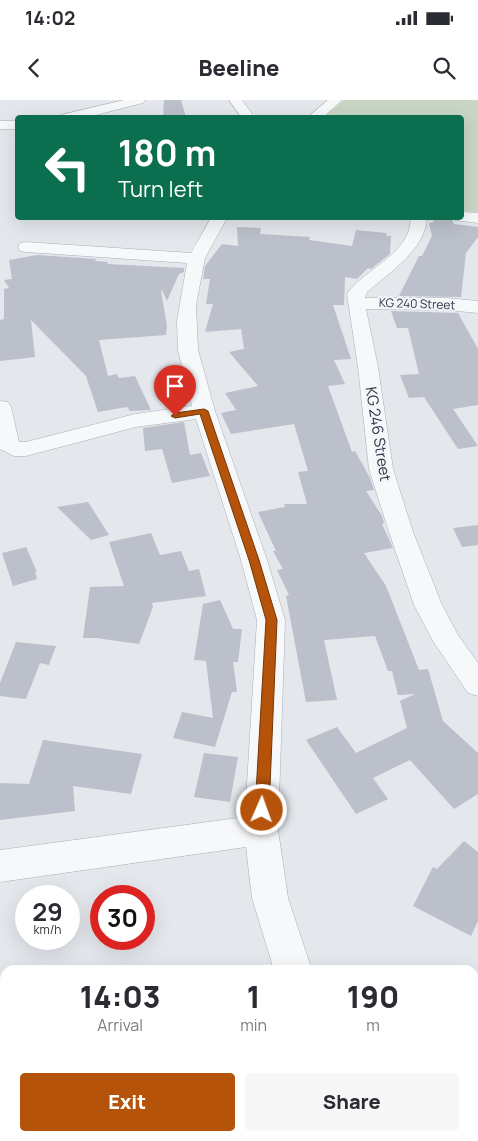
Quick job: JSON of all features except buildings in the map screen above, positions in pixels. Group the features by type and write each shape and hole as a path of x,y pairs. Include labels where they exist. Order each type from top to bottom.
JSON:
{"street":[{"path":"75,115 83,100"},
{"path":"78,115 139,100"},
{"path":"235,100 247,115"},
{"path":"317,115 336,100"},
{"path":"0,124 15,125"},
{"path":"464,217 478,218"},
{"path":"218,220 196,258 186,320 188,350 204,411 254,560 271,620 262,830 270,898 291,965"},
{"path":"356,303 356,294 361,288 399,256 416,234 419,220"},
{"path":"26,246 196,258"},
{"name":"KG 240 Street","path":"356,303 447,304 478,307"},
{"name":"KG 246 Street","path":"356,303 368,368 381,470 395,514 428,605 447,640 478,685"},
{"path":"0,407 6,444 14,449 26,450 136,421 204,411"},
{"path":"0,866 262,830"}],"green space":[{"path":"344,100 478,100 478,212 464,211 464,115 326,115"}],"route":[{"path":"175,416 204,411 254,560 271,620 262,810"}]}
